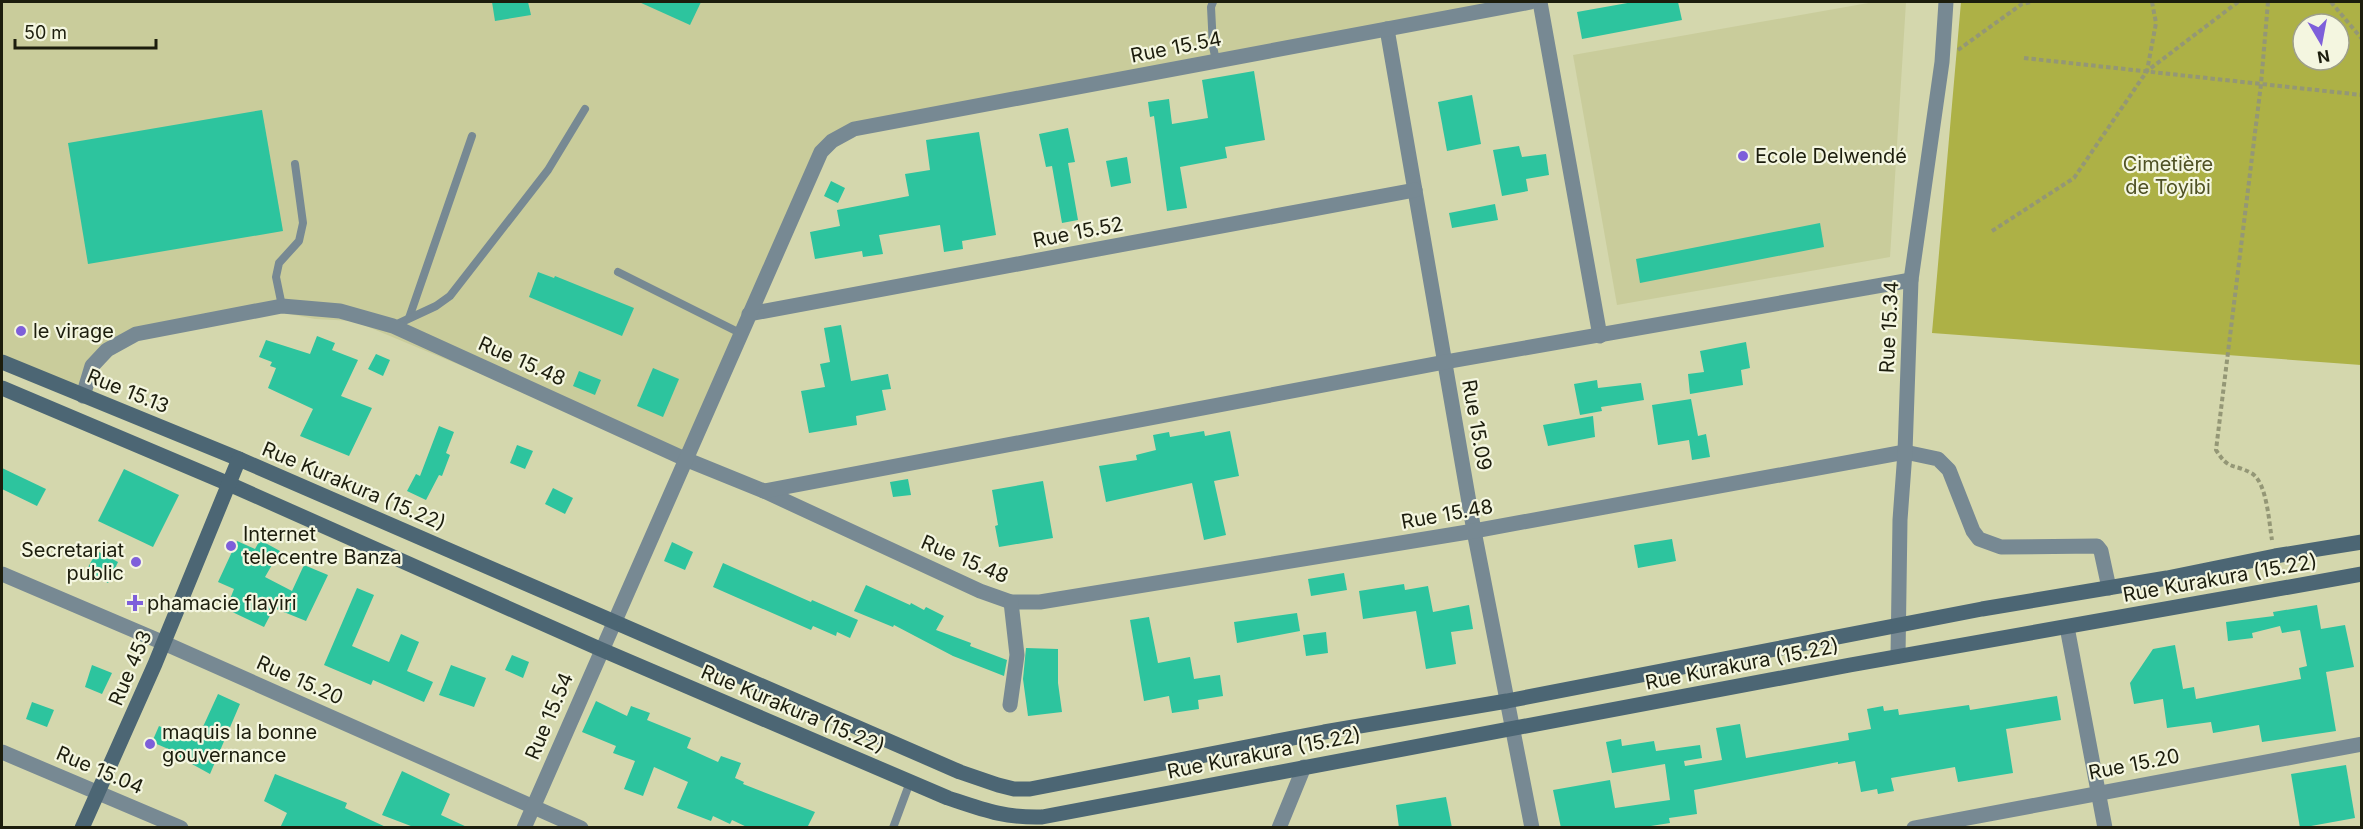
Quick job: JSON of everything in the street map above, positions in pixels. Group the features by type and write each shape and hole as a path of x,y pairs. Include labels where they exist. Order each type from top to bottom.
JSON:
{"main road":[{"name":"Rue 15.13","path":"2,362 239,459"},
{"path":"2,388 229,484"},
{"name":"Rue Kurakura (15.22)","path":"239,459 960,772 1014,789 1030,789 1105,776 1324,732 2361,542"},
{"name":"Rue 453","path":"82,828 164,643 239,459"},
{"name":"Rue Kurakura (15.22)","path":"229,484 600,650 910,782 995,814 1018,817 1042,817 1898,656 2361,574"}],"street":[{"name":"Rue 15.54","path":"524,828 600,650 821,152 832,141 854,129 1531,2"},
{"path":"1540,2 1600,336"},
{"name":"Rue 15.34","path":"1898,656 1900,520 1905,452 1911,280 1941,62 1946,2"},
{"name":"Rue 15.09","path":"1387,28 1474,531 1532,828"},
{"name":"Rue 15.52","path":"749,314 1415,190"},
{"path":"764,491 1445,363 1911,280"},
{"name":"Rue 15.48","path":"83,396 92,366 107,350 135,334 282,306 340,311 393,326 685,459 764,491 980,591 1011,602 1040,602 1474,531 1905,452"},
{"path":"1905,452 1938,459 1949,470 1973,531 1979,539 2001,547 2097,546 2101,550 2109,588"},
{"name":"Rue 15.20","path":"2,574 164,643 581,828"},
{"path":"1010,705 1017,655 1011,602"},
{"path":"2067,627 2105,828"},
{"name":"Rue 15.20","path":"1914,828 2361,744"},
{"name":"Rue 15.04","path":"2,752 181,828"},
{"path":"1279,828 1304,767"}],"lane":[{"path":"1213,2 1216,60"},
{"path":"393,326 436,306 450,296 548,170 585,109"},
{"path":"409,318 472,136"},
{"path":"282,306 276,277 279,263 299,241 303,223 295,164"},
{"path":"618,272 740,333"},
{"path":"893,828 910,782"}],"path":[{"path":"1941,62 2022,4 2032,2"},
{"path":"2147,71 2156,23 2152,2"},
{"path":"1992,231 2074,178 2147,71 2238,2"},
{"path":"2268,2 2261,84 2216,450 2224,463 2254,474 2262,485 2275,556"},
{"path":"2331,2 2361,39"},
{"path":"2024,57 2361,95"}],"shaded area":[{"path":"2,2 1531,2 854,129 832,142 685,459 354,321 315,319 274,311 139,337 110,352 95,369 83,396 2,362"},
{"name":"Ecole Delwendé","path":"1874,2 1906,2 1890,257 1617,305 1573,55"}],"green space":[{"name":"Cimetière de Toyibi","path":"1961,2 2361,2 2361,365 1932,333"}],"building":[{"path":"492,2 528,2 531,15 495,21"},
{"path":"639,2 701,2 690,25"},
{"path":"1633,2 1678,2 1682,20 1582,39 1577,12"},
{"path":"1254,71 1265,140 1225,147 1227,158 1180,167 1187,208 1167,211 1154,116 1150,117 1148,102 1169,99 1172,124 1208,118 1202,80"},
{"path":"1472,95 1481,144 1447,151 1438,102"},
{"path":"262,110 283,231 88,264 68,143"},
{"path":"1068,128 1075,162 1068,163 1078,220 1062,223 1052,166 1046,167 1039,134"},
{"path":"979,132 996,235 962,241 963,249 944,252 940,225 879,235 883,254 863,257 862,251 815,259 810,232 840,226 837,210 909,196 905,174 930,170 926,140"},
{"path":"1519,146 1522,157 1546,154 1549,175 1526,179 1528,191 1502,196 1493,150"},
{"path":"1127,157 1131,183 1111,187 1106,161"},
{"path":"831,181 845,188 838,203 824,196"},
{"path":"1495,204 1498,220 1452,228 1449,213"},
{"path":"1820,223 1824,247 1640,283 1636,259"},
{"path":"538,272 554,278 555,276 634,308 622,336 529,297"},
{"path":"841,325 851,381 888,374 891,389 882,390 886,410 856,416 857,425 809,433 801,391 825,387 820,364 830,362 824,328"},
{"path":"317,336 335,343 332,350 358,360 341,396 372,408 349,456 300,436 313,409 268,388 276,368 270,366 272,362 259,357 266,340 310,354"},
{"path":"1746,342 1750,368 1741,370 1743,385 1690,394 1688,374 1704,372 1700,351"},
{"path":"376,354 390,360 383,376 368,369"},
{"path":"653,368 679,379 663,417 637,406"},
{"path":"579,371 601,380 595,395 573,386"},
{"path":"1597,380 1598,388 1641,383 1644,400 1601,407 1602,411 1580,415 1574,384"},
{"path":"1691,399 1698,436 1706,434 1710,457 1692,460 1689,440 1658,445 1652,405"},
{"path":"1593,416 1595,437 1548,446 1543,425"},
{"path":"439,426 454,432 446,453 450,455 442,476 439,475 426,500 407,491 416,474 420,476"},
{"path":"1204,431 1205,436 1230,431 1239,476 1214,481 1226,535 1204,540 1192,483 1106,502 1099,466 1137,460 1136,455 1156,450 1153,435 1169,432 1170,437"},
{"path":"517,445 533,451 525,469 510,463"},
{"path":"2,468 46,489 37,506 2,489"},
{"path":"124,469 179,495 153,547 98,521"},
{"path":"908,479 911,495 893,497 890,482"},
{"path":"1043,481 1053,538 999,547 992,490"},
{"path":"553,488 573,498 565,514 545,504"},
{"path":"1672,539 1676,561 1638,568 1634,545"},
{"path":"260,540 280,551 265,577 292,591 304,565 328,575 306,621 274,608 264,627 226,609 234,589 218,582 237,541 255,549"},
{"path":"672,542 693,552 685,570 664,561"},
{"path":"97,551 118,562 108,583 86,571"},
{"path":"723,563 858,620 850,638 837,632 836,636 813,626 811,630 713,587"},
{"path":"1344,573 1347,590 1311,596 1308,579"},
{"path":"1404,584 1405,590 1428,586 1433,612 1469,605 1473,629 1451,632 1456,664 1426,669 1416,611 1363,619 1359,591"},
{"path":"866,585 910,605 911,603 924,610 926,607 944,616 936,630 1007,660 1004,676 953,656 894,625 893,627 854,611"},
{"path":"357,588 374,595 352,646 389,662 401,634 419,642 407,671 433,682 424,702 373,680 371,685 324,665"},
{"path":"2317,605 2321,629 2345,625 2354,667 2326,672 2336,731 2262,742 2259,725 2213,733 2211,722 2167,728 2163,699 2134,704 2130,683 2153,649 2175,645 2183,689 2194,687 2196,699 2301,679 2299,668 2307,666 2300,630 2282,633 2280,626 2252,633 2253,638 2228,641 2226,622 2274,616 2273,612"},
{"path":"1297,613 1300,631 1237,643 1234,622"},
{"path":"1149,617 1158,663 1190,657 1194,679 1220,675 1223,696 1198,700 1199,709 1172,713 1169,696 1144,701 1130,620"},
{"path":"1326,632 1328,653 1306,656 1303,635"},
{"path":"1026,648 1058,649 1058,683 1062,712 1028,716 1023,679"},
{"path":"512,655 529,662 523,678 505,670"},
{"path":"92,665 112,673 102,694 85,687"},
{"path":"451,665 486,678 474,707 439,695"},
{"path":"218,694 240,704 210,774 172,753 173,751 152,742 159,726 196,742"},
{"path":"2057,696 2061,720 2006,729 2013,773 1958,782 1955,767 1891,778 1894,791 1878,794 1877,789 1861,792 1855,761 1838,764 1838,762 1694,790 1697,814 1669,818 1670,823 1638,828 1561,828 1553,790 1610,780 1615,808 1670,800 1665,764 1612,773 1606,742 1621,739 1622,746 1654,741 1656,751 1700,745 1702,758 1684,761 1685,766 1722,760 1716,728 1740,724 1746,758 1849,740 1848,733 1871,729 1867,709 1883,706 1884,711 1898,709 1899,715 1969,705 1970,710"},
{"path":"596,701 627,716 631,706 650,713 647,720 691,738 687,748 718,762 721,756 741,763 735,778 744,782 743,784 815,812 807,828 749,828 732,820 730,824 713,816 711,821 677,808 688,782 654,767 643,796 624,789 635,761 613,753 616,746 582,732"},
{"path":"32,702 54,710 47,727 26,719"},
{"path":"2346,765 2355,818 2300,828 2291,774"},
{"path":"402,771 450,794 441,815 469,828 416,828 382,815"},
{"path":"275,774 347,803 345,808 388,828 280,828 287,813 264,801"},
{"path":"1446,797 1452,828 1399,828 1396,805"}],"place":[{"name":"Ecole Delwendé","path":"1743,156"},
{"name":"le virage","path":"21,331"},
{"name":"Internet telecentre Banza","path":"231,546"},
{"name":"Secretariat public","path":"136,562"},
{"name":"phamacie flayiri","path":"135,603"},
{"name":"maquis la bonne gouvernance","path":"150,744"}]}
